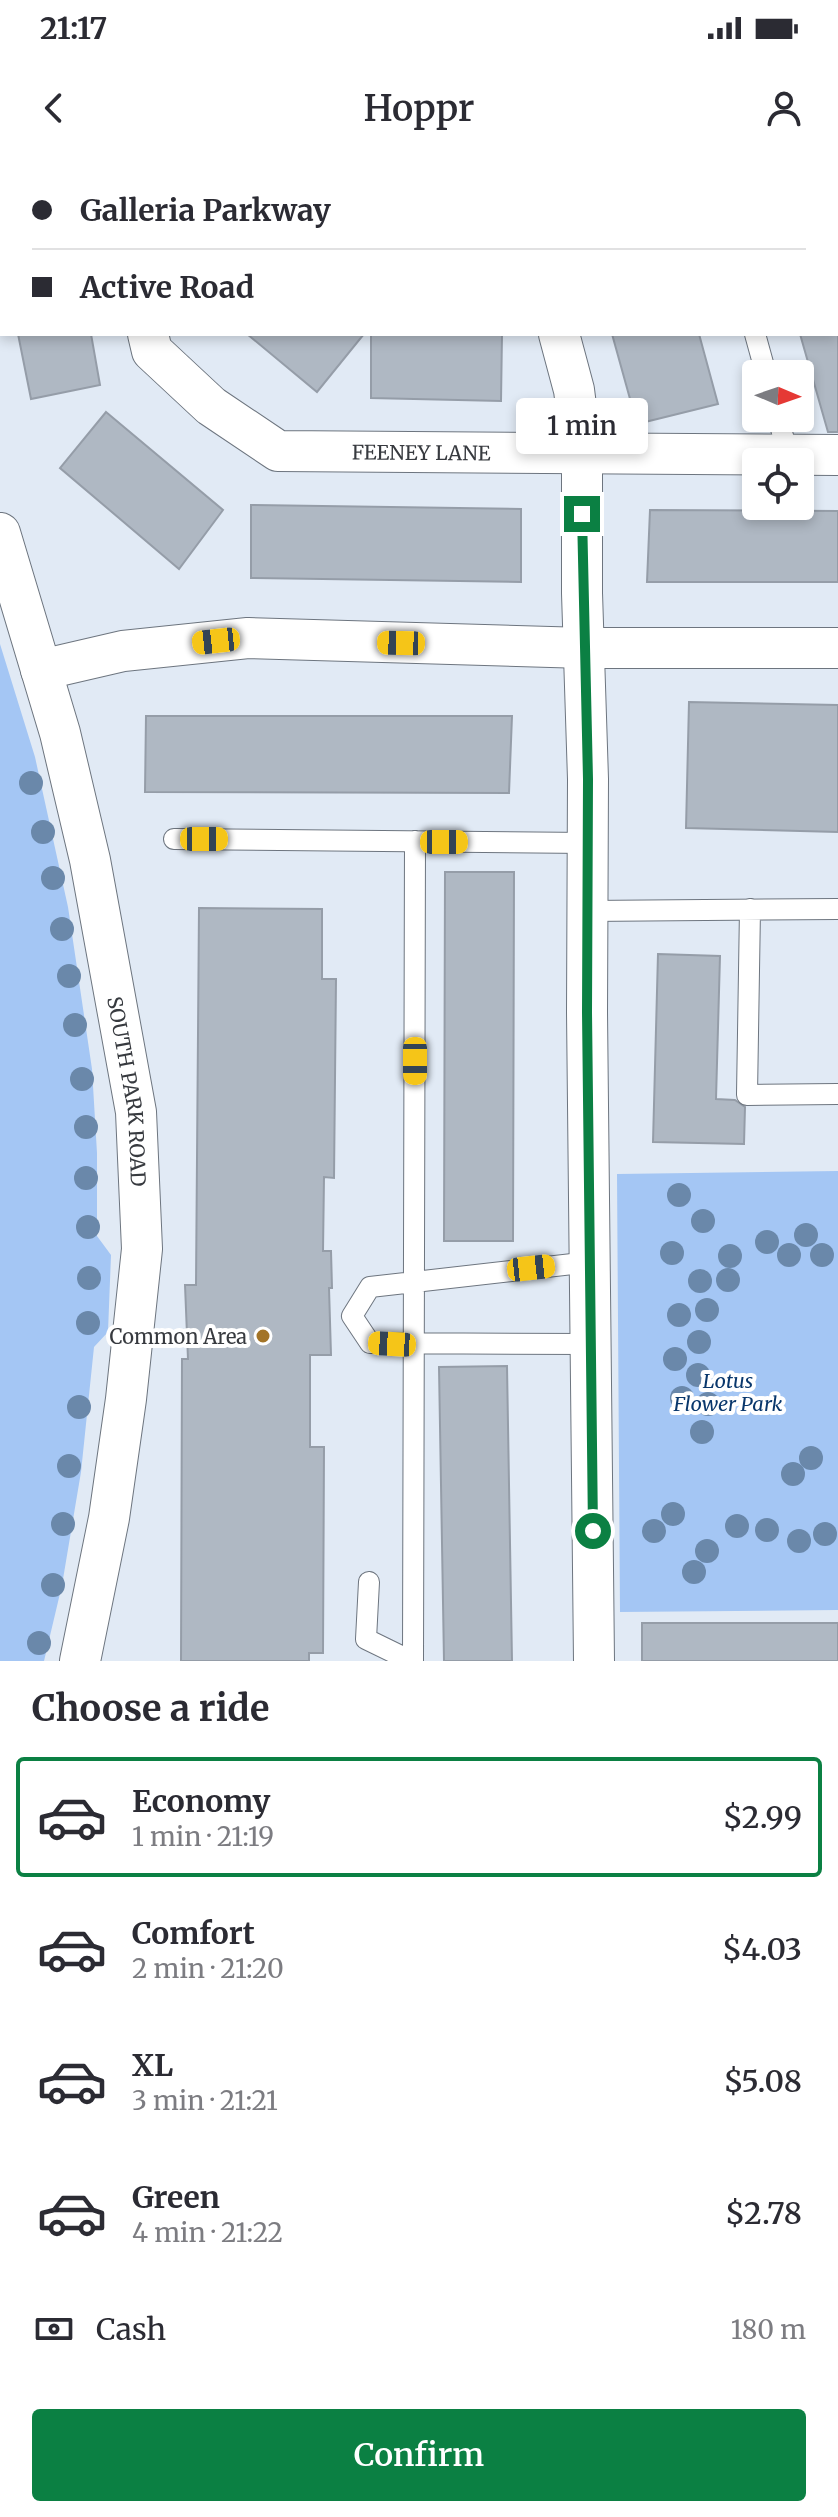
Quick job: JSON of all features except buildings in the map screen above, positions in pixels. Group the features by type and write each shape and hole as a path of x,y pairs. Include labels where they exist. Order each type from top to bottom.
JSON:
{"street":[{"name":"FEENEY LANE","path":"148,336 152,351 211,406 278,451 582,453 783,436 838,455"},
{"path":"560,336 574,390 582,453 594,1661"},
{"name":"SOUTH PARK ROAD","path":"0,533 60,733 90,860 136,1112 142,1249 109,1518 80,1661"},
{"path":"41,670 123,651 248,638 585,648 838,648"}],"lane":[{"path":"756,336 762,360"},
{"path":"174,839 588,843"},
{"path":"369,1582 366,1639 412,1661 415,841"},
{"path":"750,909 747,1095 838,1094"},
{"path":"587,911 838,909"},
{"path":"590,1262 370,1287 352,1316 370,1343 590,1344"}],"green space":[{"path":"0,644 35,757 68,907 92,1069 97,1153 97,1236 111,1255 108,1332 94,1347 81,1472 62,1585 44,1661 0,1661"},
{"name":"Lotus Flower Park","path":"838,1171 838,1610 620,1612 617,1174"}],"place":[{"name":"Common Area","path":"263,1336"}],"route":[{"path":"582,514 588,779 587,1012 593,1531"}]}
